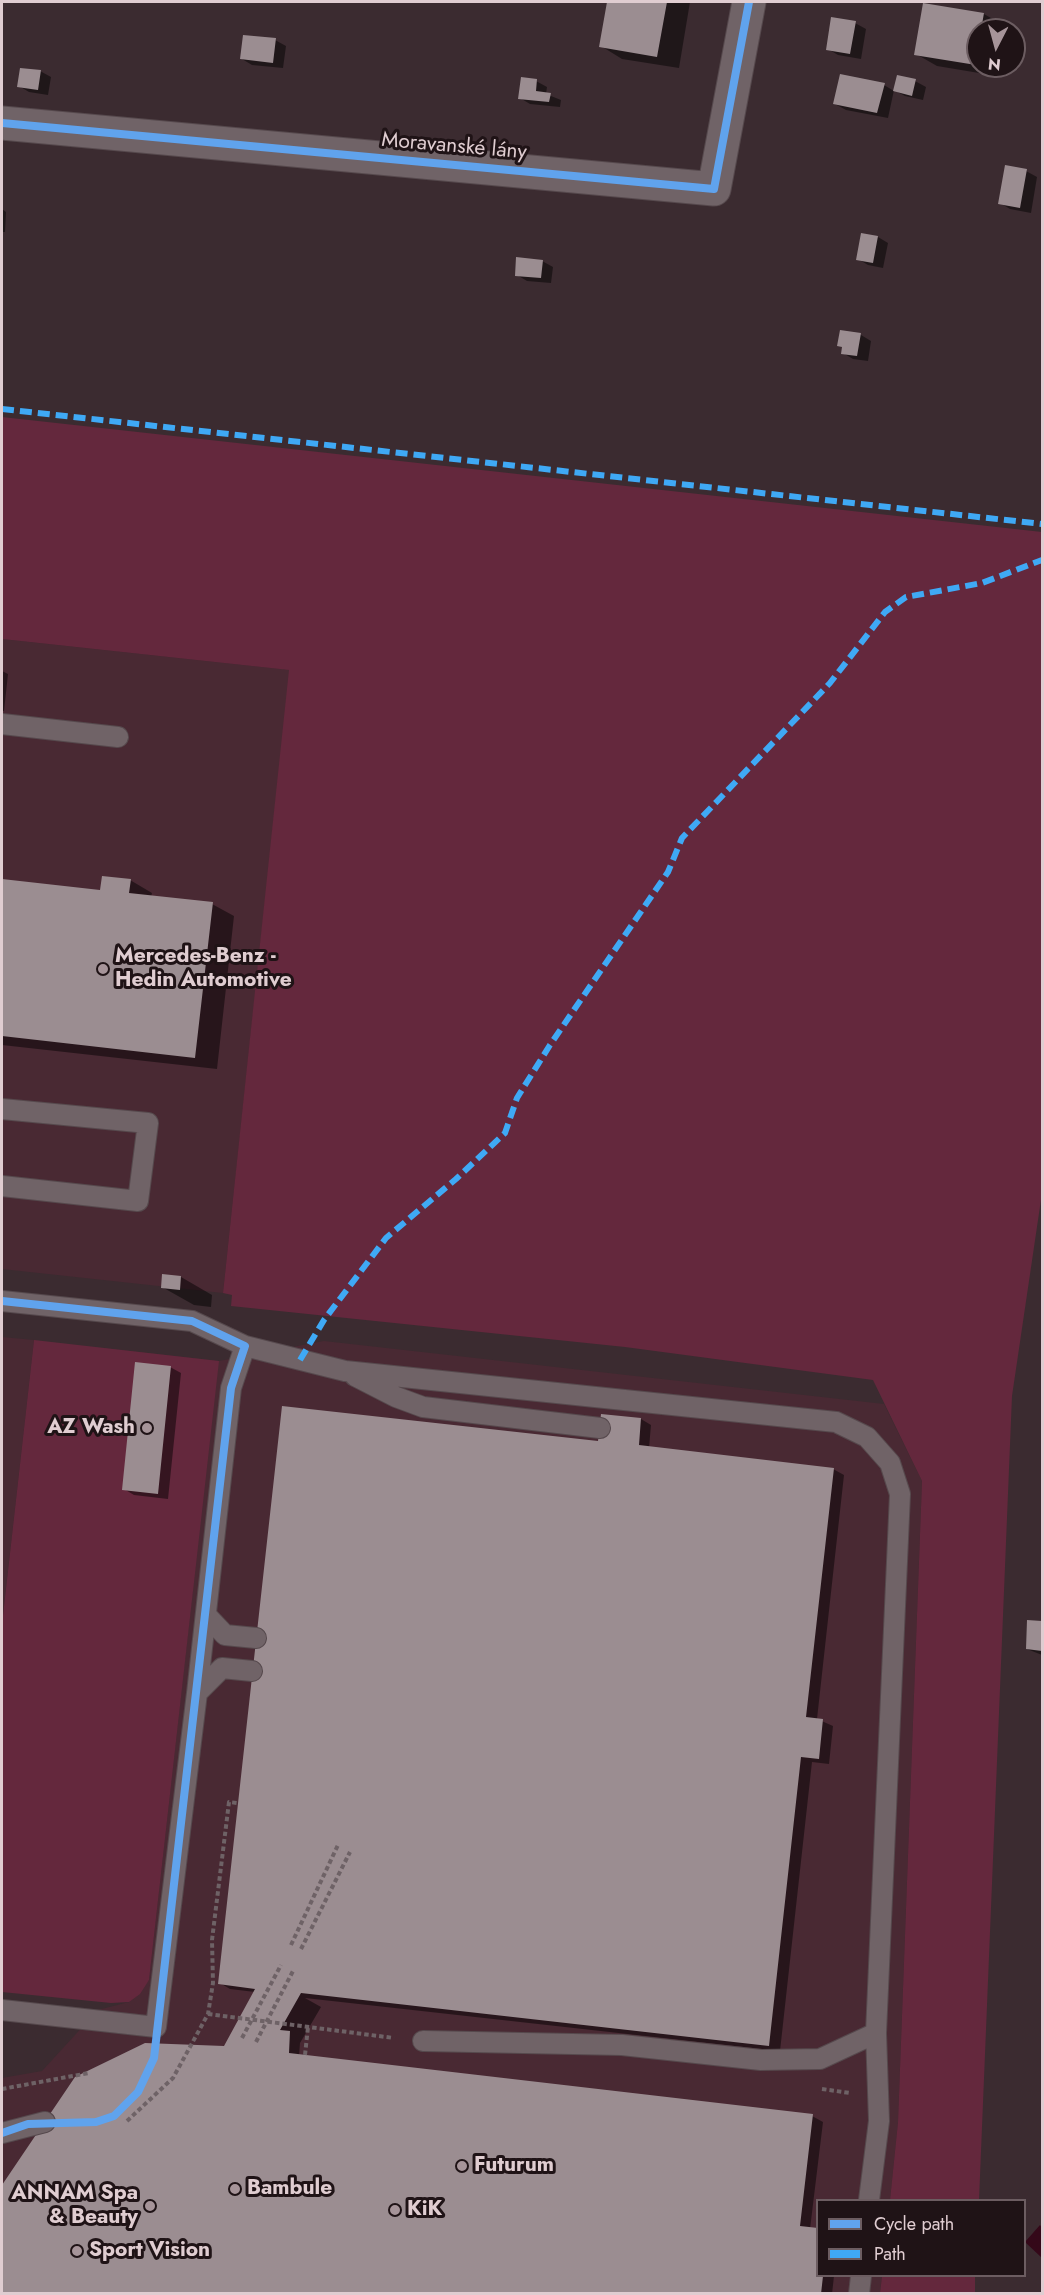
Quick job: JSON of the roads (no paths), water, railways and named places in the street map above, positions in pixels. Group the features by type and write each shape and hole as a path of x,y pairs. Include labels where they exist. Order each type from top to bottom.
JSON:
{"street":[{"name":"Moravanské lány","path":"2,123 714,189 749,2"}],"lane":[{"path":"2,724 118,737"},
{"path":"2,1109 148,1123 138,1201 2,1186"},
{"path":"2,1301 192,1321 245,1346 345,1371 836,1422 867,1437 890,1463 900,1494 876,2033 879,2121 869,2199"},
{"path":"2,2010 156,2027 231,1388 245,1346"},
{"path":"345,1371 396,1397 423,1407 600,1428"},
{"path":"206,1615 225,1635 256,1638"},
{"path":"197,1693 222,1668 252,1671"},
{"path":"423,2041 622,2045 761,2060 820,2059 876,2033"},
{"path":"2,2133 45,2122"},
{"path":"859,2294 861,2277"}],"place":[{"name":"Mercedes-Benz - Hedin Automotive","path":"103,969"},
{"name":"AZ Wash","path":"147,1428"},
{"name":"Futurum","path":"462,2166"},
{"name":"Bambule","path":"235,2189"},
{"name":"ANNAM Spa & Beauty","path":"150,2206"},
{"name":"KiK","path":"395,2210"},
{"name":"Sport Vision","path":"77,2251"}]}
